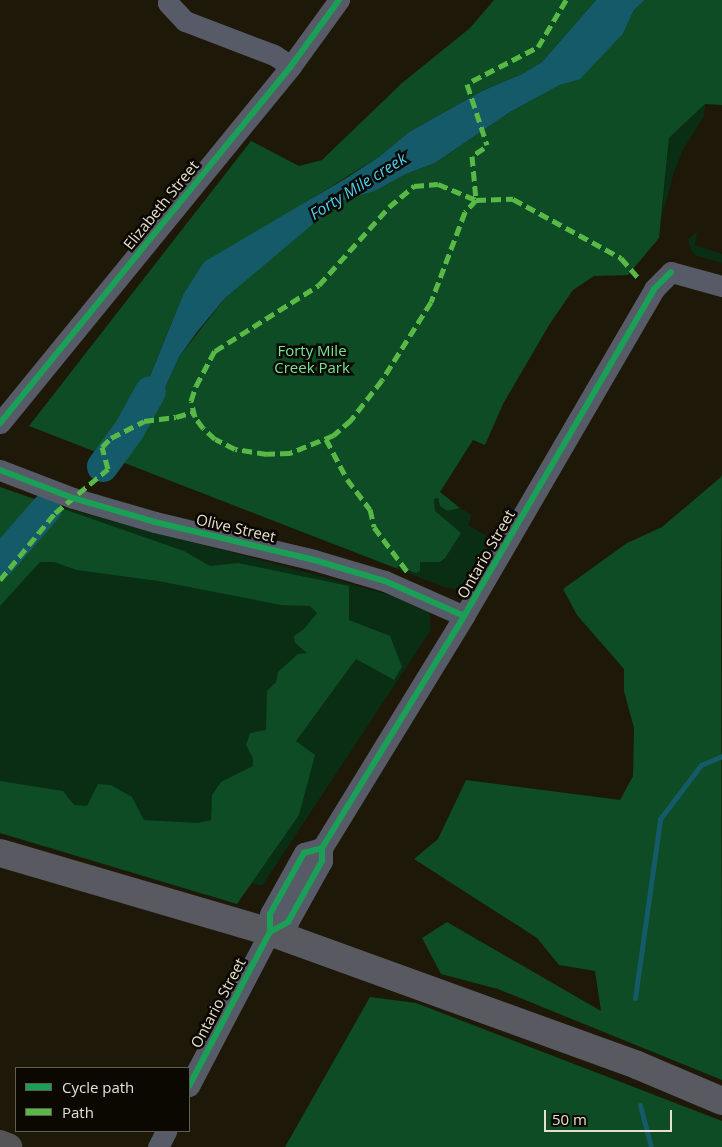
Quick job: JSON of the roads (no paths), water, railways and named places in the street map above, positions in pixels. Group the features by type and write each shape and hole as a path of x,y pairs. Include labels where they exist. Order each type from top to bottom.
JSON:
{"highway":[{"path":"0,1144 8,1147"}],"main road":[{"path":"0,852 270,932 637,1064 722,1101"}],"street":[{"path":"169,0 168,3 186,21 274,55 291,66"},
{"name":"Elizabeth Street","path":"0,422 291,66 338,0"},
{"path":"671,272 696,266 722,272"},
{"path":"671,272 722,286"},
{"name":"Ontario Street","path":"190,1084 270,932 288,922 322,861 322,848 464,616 654,289 671,272"},
{"name":"Olive Street","path":"0,470 73,498 156,522 314,560 385,581 464,616"},
{"path":"158,1147 166,1132"}],"water":[{"path":"596,0 645,0 634,10 623,34 580,79 560,85 510,112 435,163 406,174 375,191 342,201 319,219 225,298 197,332 179,357 164,390 151,412 144,436 117,423 121,413 142,396 183,295 204,262 348,177 380,156 409,132 482,91 522,74 542,62"}],"waterway":[{"name":"Forty Mile creek","path":"102,466 129,429 150,391"},
{"name":"Forty Mile creek","path":"0,561 46,508"},
{"path":"635,998 660,819 701,765 722,756"},
{"path":"640,1105 651,1147"}],"park label":[{"name":"Forty Mile Creek Park","path":"312,358"}]}
